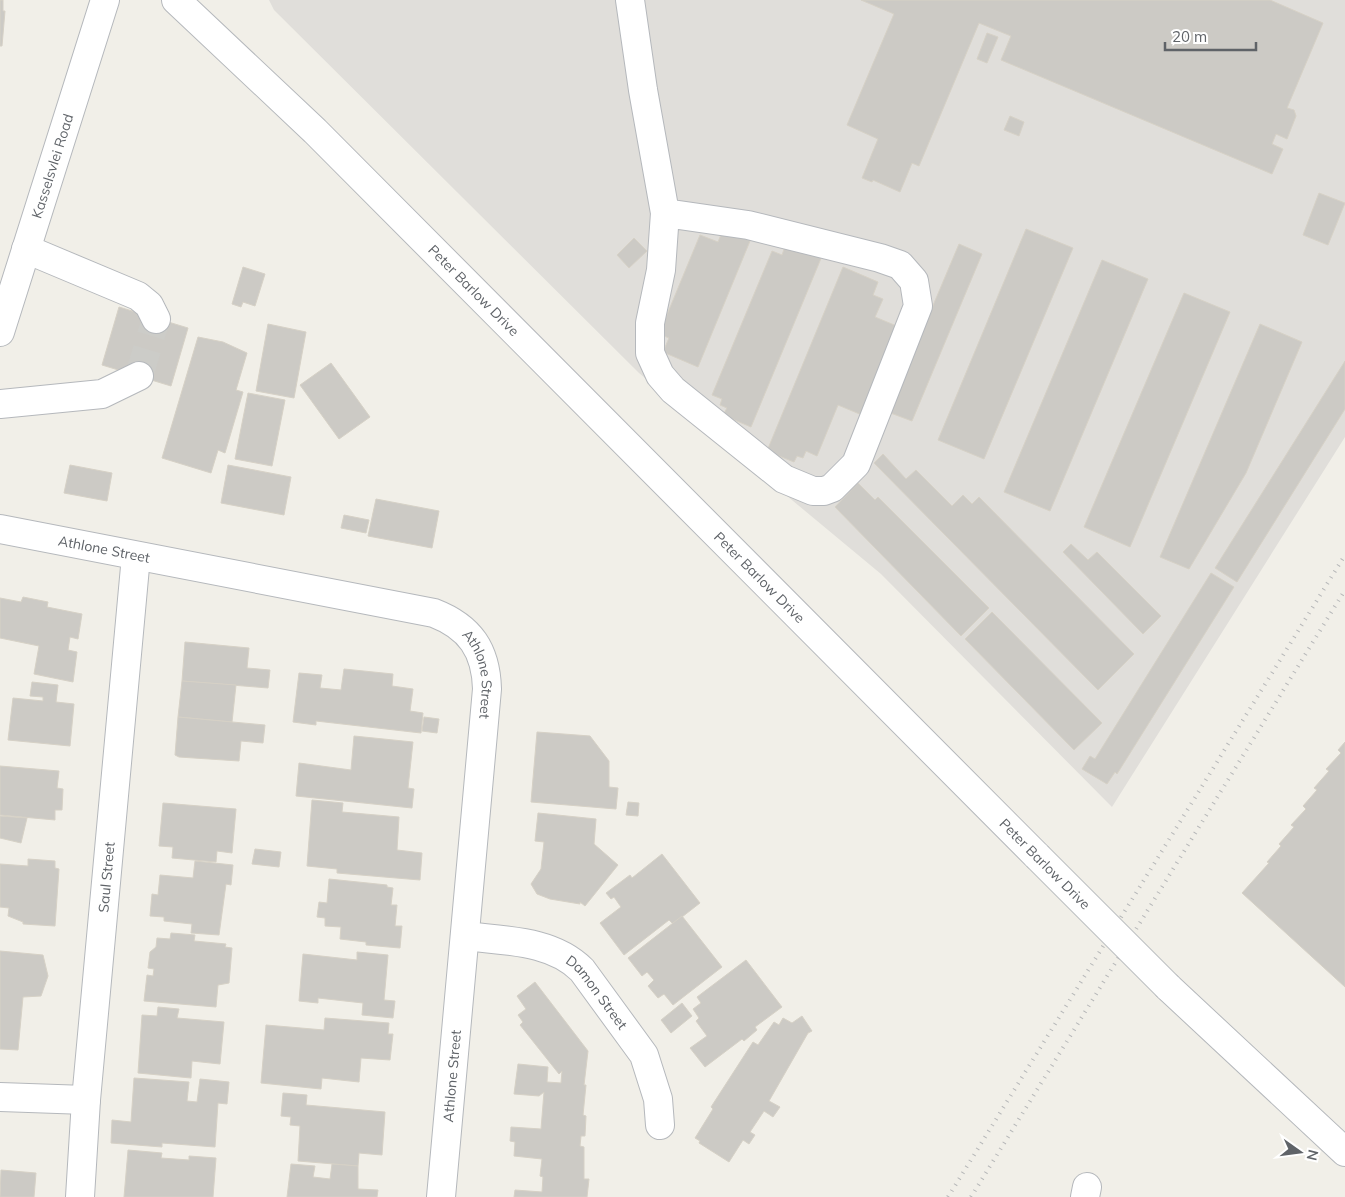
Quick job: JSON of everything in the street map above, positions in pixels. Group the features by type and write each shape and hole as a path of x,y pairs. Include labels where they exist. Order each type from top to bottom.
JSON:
{"street":[{"name":"Kasselsvlei Road","path":"0,332 105,0"},
{"name":"Peter Barlow Drive","path":"176,0 315,131 1168,987 1345,1152"},
{"path":"630,0 643,90 665,213 661,270 650,323 650,353 660,375 674,390 784,479 813,491 824,491 832,488 856,464 903,349 918,306 914,281 900,265 880,258 748,225 665,213"},
{"path":"26,249 138,296 149,305 156,319"},
{"path":"0,404 102,394 140,376"},
{"name":"Athlone Street","path":"0,529 434,613 459,625 469,635 483,660 487,689 441,1197"},
{"name":"Saul Street","path":"80,1197 86,1100 136,556"},
{"name":"Damon Street","path":"465,936 544,947 570,958 582,970 644,1055 658,1099 660,1125"},
{"path":"0,1097 86,1100"}],"shaded area":[{"path":"269,0 1345,0 1345,437 1112,807 881,574 639,373 274,10"}],"building":[{"path":"0,0 3,0 3,11 5,11 2,46 0,46"},
{"path":"861,0 1270,0 1323,23 1287,108 1294,110 1296,116 1287,139 1276,134 1272,144 1283,149 1272,174 1001,60 1011,36 979,23 919,166 912,163 900,192 873,180 872,182 862,178 878,139 847,125 894,14"},
{"path":"987,33 998,37 987,63 977,59"},
{"path":"1010,116 1024,122 1019,136 1004,130"},
{"path":"1319,193 1345,203 1328,245 1303,235"},
{"path":"1026,229 1073,248 984,459 938,440"},
{"path":"723,230 750,241 698,367 663,352 669,338 659,334 700,235 718,242"},
{"path":"634,238 647,251 629,268 617,255"},
{"path":"787,241 822,256 751,427 723,415 727,408 720,405 722,399 712,395 772,251 782,255"},
{"path":"959,244 982,254 912,421 888,412"},
{"path":"1102,260 1148,279 1050,511 1004,492"},
{"path":"243,267 265,274 255,306 243,302 241,307 232,304"},
{"path":"843,267 878,282 873,295 883,299 875,317 899,327 862,415 838,405 817,456 806,451 803,458 797,456 794,462 767,451"},
{"path":"1184,293 1230,312 1130,547 1084,527"},
{"path":"119,307 188,328 171,386 102,365"},
{"path":"268,324 306,332 294,398 256,391"},
{"path":"1260,324 1302,342 1246,473 1189,569 1160,557"},
{"path":"198,337 223,342 247,353 236,390 243,392 225,453 218,450 211,473 162,458"},
{"path":"1345,361 1345,409 1237,582 1215,568"},
{"path":"331,363 370,417 339,439 300,385"},
{"path":"248,393 285,400 272,466 235,459"},
{"path":"883,454 906,479 916,470 952,506 963,495 972,504 979,497 1134,654 1098,690 874,463"},
{"path":"70,465 112,473 107,501 64,493"},
{"path":"228,465 291,477 284,515 221,503"},
{"path":"858,483 875,500 878,497 989,608 961,636 835,507"},
{"path":"376,499 439,511 432,548 368,536"},
{"path":"344,515 369,520 366,533 341,528"},
{"path":"1071,544 1088,560 1097,552 1161,616 1143,634 1063,552"},
{"path":"1211,573 1234,587 1117,774 1115,772 1107,784 1082,769 1090,756 1095,759"},
{"path":"23,597 48,602 47,607 82,614 78,639 70,637 68,650 77,652 73,682 34,674 39,646 0,638 0,598 21,602"},
{"path":"992,612 1102,723 1074,750 965,639"},
{"path":"185,642 249,648 247,668 270,670 268,688 182,681"},
{"path":"344,669 393,674 392,686 413,689 410,711 423,713 421,733 316,721 316,725 293,722 299,673 322,675 320,688 341,690"},
{"path":"182,681 236,685 232,722 178,717"},
{"path":"32,682 58,685 56,702 74,704 70,746 8,740 13,698 43,701 43,697 30,696"},
{"path":"178,717 265,725 263,743 241,741 239,761 179,757 175,755"},
{"path":"424,717 439,719 437,733 422,731"},
{"path":"537,732 590,736 609,761 609,787 618,788 616,809 531,802"},
{"path":"354,736 413,742 408,788 414,789 412,808 296,796 299,763 351,770"},
{"path":"1345,742 1345,987 1242,893 1269,863 1267,862 1281,846 1279,844 1294,827 1291,825 1306,809 1303,806 1317,790 1314,788 1329,771 1326,769 1341,753 1338,750"},
{"path":"0,766 59,771 57,788 63,789 62,810 55,810 55,820 0,815"},
{"path":"312,800 343,803 342,812 399,817 397,850 422,853 420,880 337,873 337,869 307,866"},
{"path":"628,802 639,803 638,816 626,815"},
{"path":"163,803 236,809 232,853 217,851 216,862 172,858 173,847 159,846"},
{"path":"538,813 596,819 594,844 618,865 585,906 580,902 580,904 550,899 537,894 531,884 541,869 544,842 535,841"},
{"path":"0,816 27,818 21,843 0,838"},
{"path":"255,849 281,852 279,867 252,864"},
{"path":"662,854 700,903 673,924 669,920 624,955 600,923 621,907 614,897 611,899 606,893 630,875 632,878"},
{"path":"28,859 55,861 55,868 59,869 55,926 23,924 23,922 8,916 9,908 0,907 0,864 28,866"},
{"path":"195,861 233,865 231,885 226,884 219,935 191,933 192,924 164,921 164,917 150,916 152,894 158,895 160,875 193,878"},
{"path":"329,879 387,885 387,887 393,888 391,905 397,905 395,926 402,926 400,948 366,945 366,942 340,939 341,927 325,926 325,918 317,917 319,902 327,903"},
{"path":"682,916 722,967 673,1005 664,994 658,998 648,986 654,980 647,972 642,976 628,958"},
{"path":"171,933 195,935 194,941 226,944 225,947 232,948 229,983 218,985 216,1007 144,1001 147,975 153,976 154,969 148,968 150,952 156,947 157,938 170,939"},
{"path":"0,951 43,955 48,976 41,996 23,997 18,1050 0,1049"},
{"path":"357,952 388,955 384,1000 395,1001 393,1018 362,1015 363,1003 318,998 318,1003 299,1001 303,954 357,960"},
{"path":"746,960 782,1007 755,1027 757,1030 744,1041 742,1039 705,1067 690,1048 707,1036 696,1021 699,1018 693,1009 701,1003 697,997"},
{"path":"535,982 588,1051 584,1085 586,1085 583,1115 586,1116 585,1136 581,1136 580,1146 584,1147 584,1179 589,1179 587,1197 514,1197 515,1190 542,1192 543,1177 540,1176 542,1159 514,1156 515,1142 510,1141 511,1127 541,1129 544,1092 539,1096 514,1094 518,1064 548,1067 547,1082 561,1083 562,1071 559,1074 520,1025 523,1022 518,1015 526,1009 517,996"},
{"path":"682,1003 692,1016 671,1033 661,1020"},
{"path":"158,1007 179,1009 177,1018 224,1022 220,1064 192,1061 191,1078 138,1073 142,1015 157,1016"},
{"path":"802,1016 812,1031 808,1033 769,1101 780,1107 773,1117 764,1111 750,1132 755,1135 749,1144 743,1140 729,1162 699,1143 700,1141 695,1138 713,1109 711,1107 753,1042 758,1045 774,1022 779,1025 783,1018 792,1023"},
{"path":"325,1018 389,1023 388,1034 393,1034 390,1060 361,1058 359,1082 322,1078 321,1089 261,1083 266,1025 324,1030"},
{"path":"134,1078 189,1082 187,1101 197,1102 200,1079 229,1082 227,1104 218,1103 215,1147 162,1143 162,1147 111,1143 112,1120 131,1122"},
{"path":"283,1093 307,1095 306,1105 385,1112 382,1155 359,1153 358,1166 298,1161 300,1126 290,1125 291,1117 281,1116"},
{"path":"128,1150 162,1153 161,1158 189,1160 189,1156 216,1158 213,1197 124,1197"},
{"path":"291,1164 315,1166 313,1177 330,1179 332,1164 358,1166 358,1189 378,1190 377,1197 287,1197"},
{"path":"1,1170 36,1173 34,1197 0,1197"}],"tunnel":[{"path":"139,376 156,319"}],"railway":[{"path":"948,1197 1345,555"},
{"path":"971,1197 1345,590"}]}
